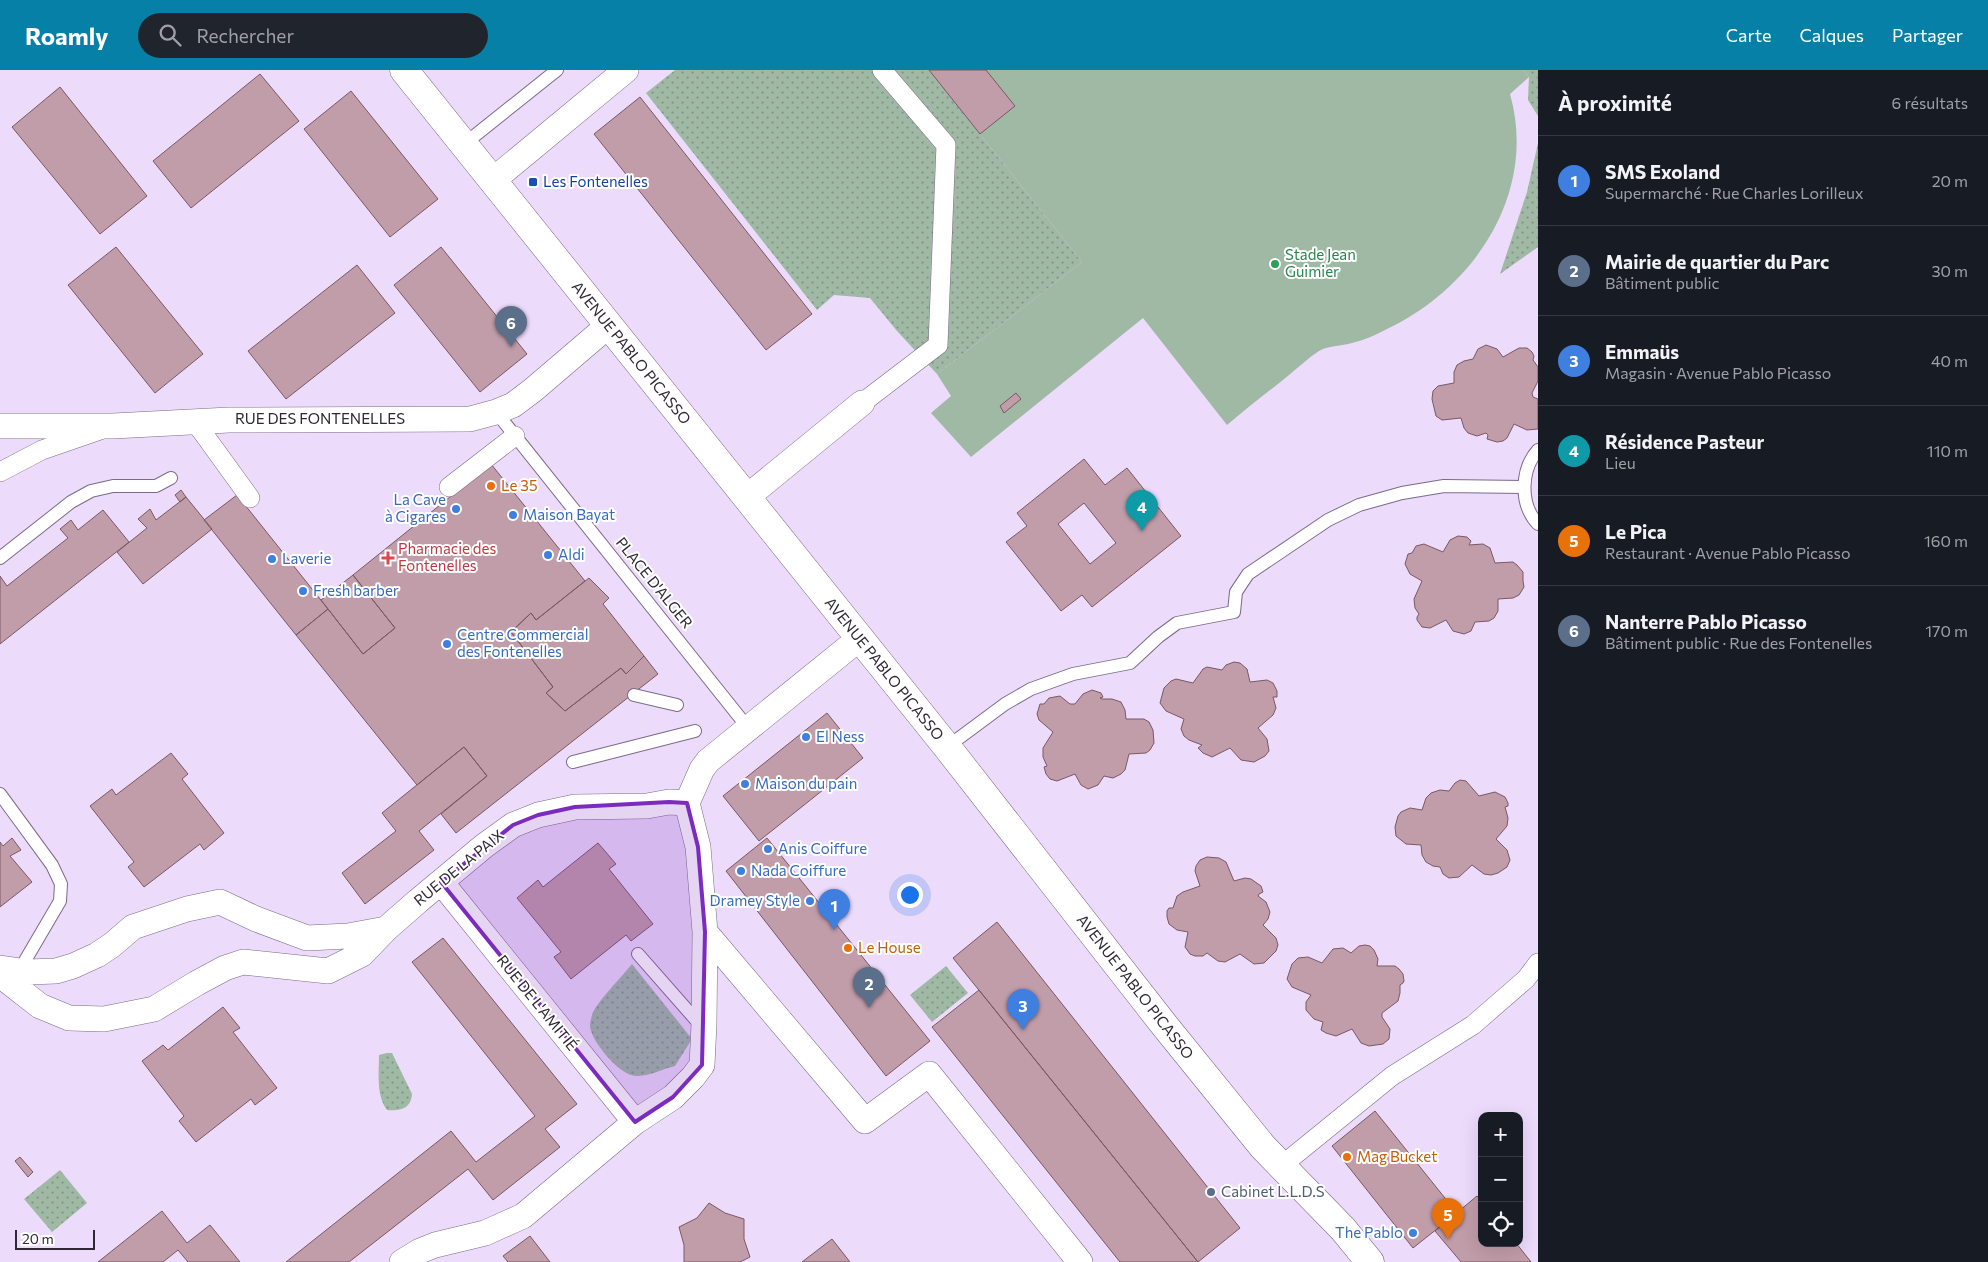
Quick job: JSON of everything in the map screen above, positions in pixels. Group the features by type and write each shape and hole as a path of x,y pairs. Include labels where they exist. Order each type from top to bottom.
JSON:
{"street":[{"name":"AVENUE PABLO PICASSO","path":"404,70 947,747 1165,1026 1280,1167 1343,1229 1370,1262"},
{"path":"492,181 626,70"},
{"path":"747,497 862,403 938,345 946,145 882,70"},
{"name":"RUE DES FONTENELLES","path":"0,426 113,426 229,420 470,419 496,412 513,404 533,390 609,325"},
{"path":"195,422 250,498"},
{"path":"0,472 42,450 113,426"},
{"path":"449,487 515,436"},
{"path":"402,1262 420,1251 435,1245 485,1233 523,1216 635,1122 673,1097 702,1065 705,932 698,847 687,802 702,769 708,761 860,638"},
{"name":"RUE DE LA PAIX","path":"6,971 40,1006 69,1018 104,1019 154,1010 197,982 225,968 243,962 328,971 362,954 386,929 441,882 484,846 513,825 538,815 575,807 647,806 670,802 687,802"},
{"name":"RUE DE L'AMITIÉ","path":"441,882 635,1122"},
{"path":"6,971 56,971 73,966 97,955 133,928 187,909 220,902 256,919 307,938 348,936 386,929"},
{"path":"705,932 865,1121 929,1074 1080,1262"},
{"path":"1280,1167 1392,1076 1473,1025 1526,979 1538,963"}],"lane":[{"path":"463,145 556,70"},
{"name":"PLACE D'ALGER","path":"496,412 749,729"},
{"path":"1538,450 1527,468 1524,487 1527,505 1538,524"},
{"path":"0,558 71,502 91,490 113,486 156,486 171,478"},
{"path":"947,747 1005,704 1030,689 1072,674 1130,663 1177,622 1234,612 1236,592 1248,574 1328,520 1360,505 1402,493 1444,486 1524,487"},
{"path":"634,695 677,705"},
{"path":"573,762 695,731"},
{"path":"0,794 52,865 61,884 60,901 6,971"},
{"path":"638,954 704,1030"}],"highlighted area":[{"path":"669,802 687,803 698,847 705,932 702,1065 673,1097 635,1122 441,882 513,825 538,815 575,807"}],"green space":[{"path":"675,70 929,70 1082,262 937,374 897,331 870,298 834,295 817,310 646,93"},
{"name":"Stade Jean Guimier","path":"929,70 1523,70 1529,77 1510,94 1516,131 1515,167 1506,201 1492,233 1472,263 1447,289 1418,311 1370,337 1319,351 1227,425 1143,318 971,457 931,413 951,396 937,374 1082,262"},
{"path":"1523,70 1538,70 1538,116 1528,100 1529,77"},
{"path":"1538,143 1538,247 1500,274 1527,192"},
{"path":"632,964 692,1039 675,1066 642,1076 631,1075 612,1062 595,1039 590,1026 592,1015 599,1003"},
{"path":"946,966 968,993 932,1022 910,995"},
{"path":"392,1053 412,1094 410,1103 407,1106 396,1110 387,1110 381,1098 379,1055"},
{"path":"60,1170 87,1203 52,1232 24,1199"}],"building":[{"path":"929,70 986,70 1015,106 980,134"},
{"path":"260,74 299,121 191,208 153,161"},
{"path":"60,87 147,196 100,234 12,127"},
{"path":"351,91 438,199 390,237 304,129"},
{"path":"640,97 812,314 766,350 594,134"},
{"path":"116,247 203,354 155,393 68,285"},
{"path":"441,247 527,354 480,392 394,285"},
{"path":"357,265 395,313 286,399 248,351"},
{"path":"1486,345 1497,349 1503,357 1519,348 1527,348 1532,352 1533,360 1538,367 1538,381 1532,393 1533,397 1538,399 1538,429 1527,430 1514,424 1507,438 1497,442 1487,439 1488,435 1486,433 1477,436 1468,433 1464,428 1461,418 1442,420 1436,416 1432,399 1433,391 1438,386 1454,383 1454,372 1457,365 1473,359 1478,349"},
{"path":"1016,393 1021,399 1004,413 1000,406"},
{"path":"1084,459 1105,485 1127,468 1181,536 1092,607 1082,595 1061,611 1006,542 1027,526 1017,513","holes":["1084,503 1116,543 1090,564 1058,524"]},
{"name":"Centre Commercial des Fontenelles","path":"491,464 585,581 536,620 531,613 511,632 553,687 546,693 565,711 621,668 626,674 644,656 658,674 456,833 441,814 487,776 464,747 417,785 296,635 328,609 363,654 395,628 353,575"},
{"path":"181,490 186,497 180,502 175,495"},
{"path":"237,495 328,609 296,635 204,520"},
{"path":"186,497 212,529 143,584 117,552 147,528 138,519 150,509 156,520"},
{"path":"103,510 129,542 0,644 0,576 7,586 68,538 60,529 71,520 78,530"},
{"path":"1458,536 1467,537 1471,541 1469,545 1483,544 1490,548 1495,563 1513,562 1517,565 1523,572 1524,587 1519,595 1513,598 1498,599 1498,611 1494,618 1489,621 1475,622 1471,631 1464,634 1453,631 1446,620 1430,628 1422,627 1417,620 1419,614 1415,608 1414,599 1422,581 1410,574 1405,564 1408,554 1412,553 1416,546 1424,544 1443,552 1450,540"},
{"path":"353,575 395,628 363,654 321,600"},
{"path":"589,578 609,598 603,604 644,656 626,674 621,668 565,711 546,693 553,687 511,632 531,613 536,620"},
{"path":"1234,662 1240,663 1247,669 1250,682 1267,680 1273,683 1277,691 1277,697 1273,697 1276,708 1273,715 1258,728 1267,739 1269,751 1265,756 1254,762 1241,760 1230,748 1212,757 1203,753 1198,748 1202,745 1184,736 1181,729 1184,719 1166,711 1160,703 1164,688 1171,681 1176,679 1193,683 1203,669 1207,667 1222,670 1226,665"},
{"path":"1092,690 1101,693 1103,697 1100,698 1102,699 1112,699 1121,702 1125,710 1126,719 1144,719 1149,722 1153,730 1154,743 1146,753 1129,754 1125,770 1121,774 1113,778 1104,776 1098,785 1088,789 1081,785 1075,774 1057,781 1050,779 1046,774 1044,767 1047,766 1043,757 1043,748 1053,732 1039,720 1037,714 1040,704 1044,704 1049,698 1060,696 1070,704 1075,704 1083,694"},
{"path":"827,713 863,758 759,841 723,796"},
{"path":"464,747 487,776 419,831 434,850 365,904 342,873 396,831 382,813"},
{"path":"171,753 188,774 182,779 224,833 204,850 200,844 144,887 128,867 134,862 90,806 112,789 116,795"},
{"path":"1460,780 1466,781 1479,796 1495,792 1505,797 1508,803 1508,806 1505,807 1508,818 1507,826 1496,839 1507,850 1510,860 1507,867 1498,873 1484,874 1472,865 1459,877 1449,878 1443,874 1440,867 1426,862 1422,855 1421,845 1406,844 1396,836 1395,827 1401,812 1410,808 1422,810 1426,798 1431,793 1440,790 1449,791"},
{"path":"12,838 21,850 10,856 32,882 0,907 0,842 3,846"},
{"path":"767,838 930,1041 886,1076 726,871"},
{"path":"598,843 616,864 609,869 653,924 631,941 626,935 571,979 554,957 561,952 517,898 538,880 543,887"},
{"path":"1207,857 1219,858 1226,862 1234,881 1245,878 1251,879 1261,886 1263,892 1258,896 1266,902 1270,912 1268,919 1263,925 1276,938 1278,945 1276,951 1264,963 1254,964 1240,954 1225,962 1218,961 1207,953 1203,956 1190,954 1185,947 1188,932 1177,930 1169,924 1167,911 1169,908 1173,908 1177,896 1200,886 1195,871 1196,866 1200,860"},
{"path":"997,922 1240,1228 1198,1262 953,958"},
{"path":"443,938 577,1104 545,1129 560,1147 493,1200 468,1169 349,1262 286,1262 451,1131 476,1162 535,1116 412,962"},
{"path":"1359,946 1370,946 1374,950 1378,959 1377,966 1395,966 1403,974 1404,981 1400,985 1398,1001 1382,1013 1382,1017 1390,1029 1389,1039 1383,1044 1369,1046 1361,1043 1352,1029 1336,1036 1321,1030 1323,1022 1314,1019 1306,1010 1306,1002 1311,995 1292,987 1287,979 1292,964 1298,958 1308,957 1322,963 1333,949 1343,948 1351,953"},
{"path":"979,990 1198,1262 1120,1262 932,1027"},
{"path":"223,1007 240,1028 233,1032 277,1088 255,1105 251,1099 196,1142 179,1121 184,1116 142,1061 163,1045 168,1050"},
{"path":"1375,1111 1457,1213 1413,1248 1332,1146"},
{"path":"20,1157 33,1172 28,1177 15,1161"},
{"path":"1477,1196 1478,1247 1519,1247 1531,1262 1461,1262 1435,1231"},
{"path":"709,1203 725,1213 744,1219 744,1239 750,1257 740,1262 684,1262 684,1245 679,1227 697,1218"},
{"path":"162,1211 187,1243 210,1225 240,1262 188,1262 178,1250 163,1262 98,1262"},
{"path":"530,1236 550,1262 508,1262 503,1256"},
{"path":"832,1239 850,1262 802,1262"}],"place":[{"name":"Les Fontenelles","path":"533,182"},
{"name":"Stade Jean Guimier","path":"1275,264"},
{"name":"Nanterre Pablo Picasso","path":"511,347"},
{"name":"Le 35","path":"491,486"},
{"name":"La Cave à Cigares","path":"456,509"},
{"name":"Maison Bayat","path":"513,515"},
{"name":"Résidence Pasteur","path":"1142,531"},
{"name":"Aldi","path":"548,555"},
{"name":"Pharmacie des Fontenelles","path":"388,558"},
{"name":"Laverie","path":"272,559"},
{"name":"Fresh barber","path":"303,591"},
{"name":"Centre Commercial des Fontenelles","path":"447,644"},
{"name":"El Ness","path":"806,737"},
{"name":"Maison du pain","path":"745,784"},
{"name":"Anis Coiffure","path":"768,849"},
{"name":"Nada Coiffure","path":"741,871"},
{"name":"Dramey Style","path":"810,901"},
{"name":"SMS Exoland","path":"834,930"},
{"name":"Le House","path":"848,948"},
{"name":"Mairie de quartier du Parc","path":"869,1008"},
{"name":"Emmaüs","path":"1023,1030"},
{"name":"Mag Bucket","path":"1347,1157"},
{"name":"Cabinet L.L.D.S","path":"1211,1192"},
{"name":"The Pablo","path":"1413,1233"},
{"name":"Le Pica","path":"1448,1239"}]}
